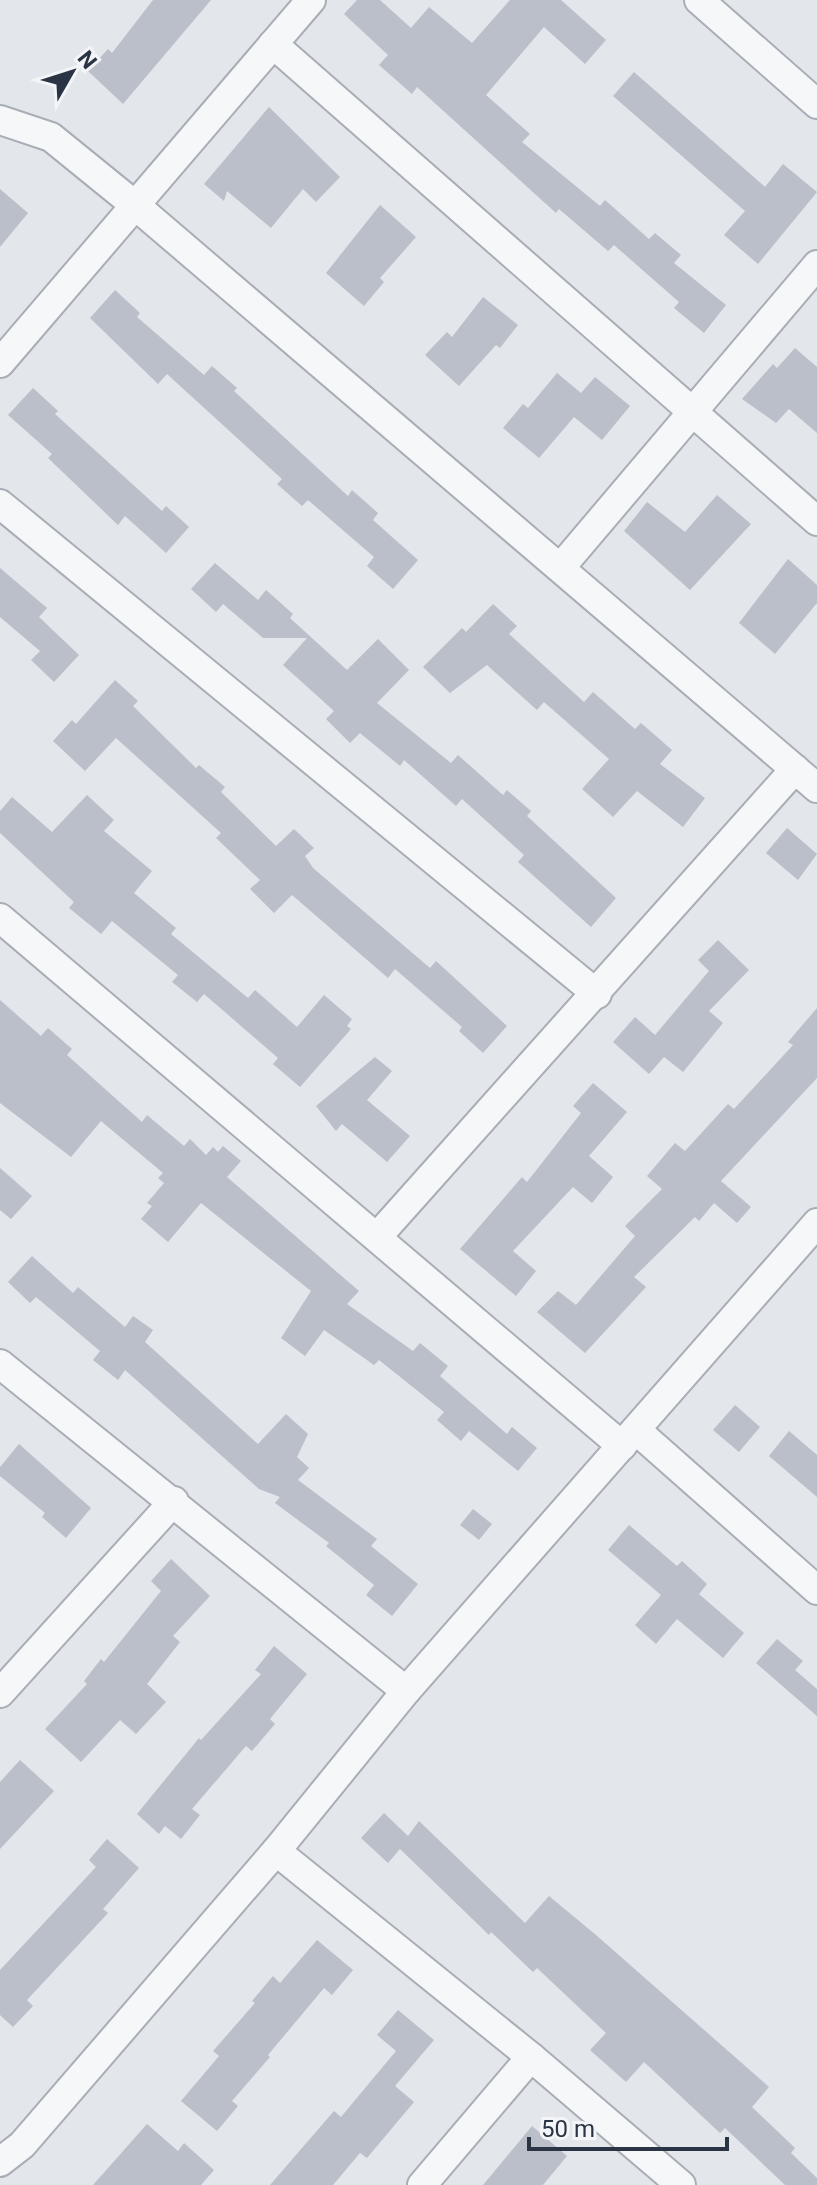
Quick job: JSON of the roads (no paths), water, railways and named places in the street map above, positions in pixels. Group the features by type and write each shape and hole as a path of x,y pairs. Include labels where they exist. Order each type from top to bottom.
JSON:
{"street":[{"path":"0,363 311,0"},
{"path":"699,0 817,104"},
{"path":"273,44 817,521"},
{"path":"0,120 51,137 136,206 817,788"},
{"path":"561,567 817,265"},
{"path":"0,504 597,994"},
{"path":"377,1237 795,769"},
{"path":"0,918 377,1237 817,1590"},
{"path":"0,2162 22,2145 276,1851 406,1691 817,1223"},
{"path":"0,1364 174,1501 406,1691"},
{"path":"0,1693 174,1501"},
{"path":"276,1851 531,2057 681,2185"},
{"path":"422,2185 531,2057"}]}
